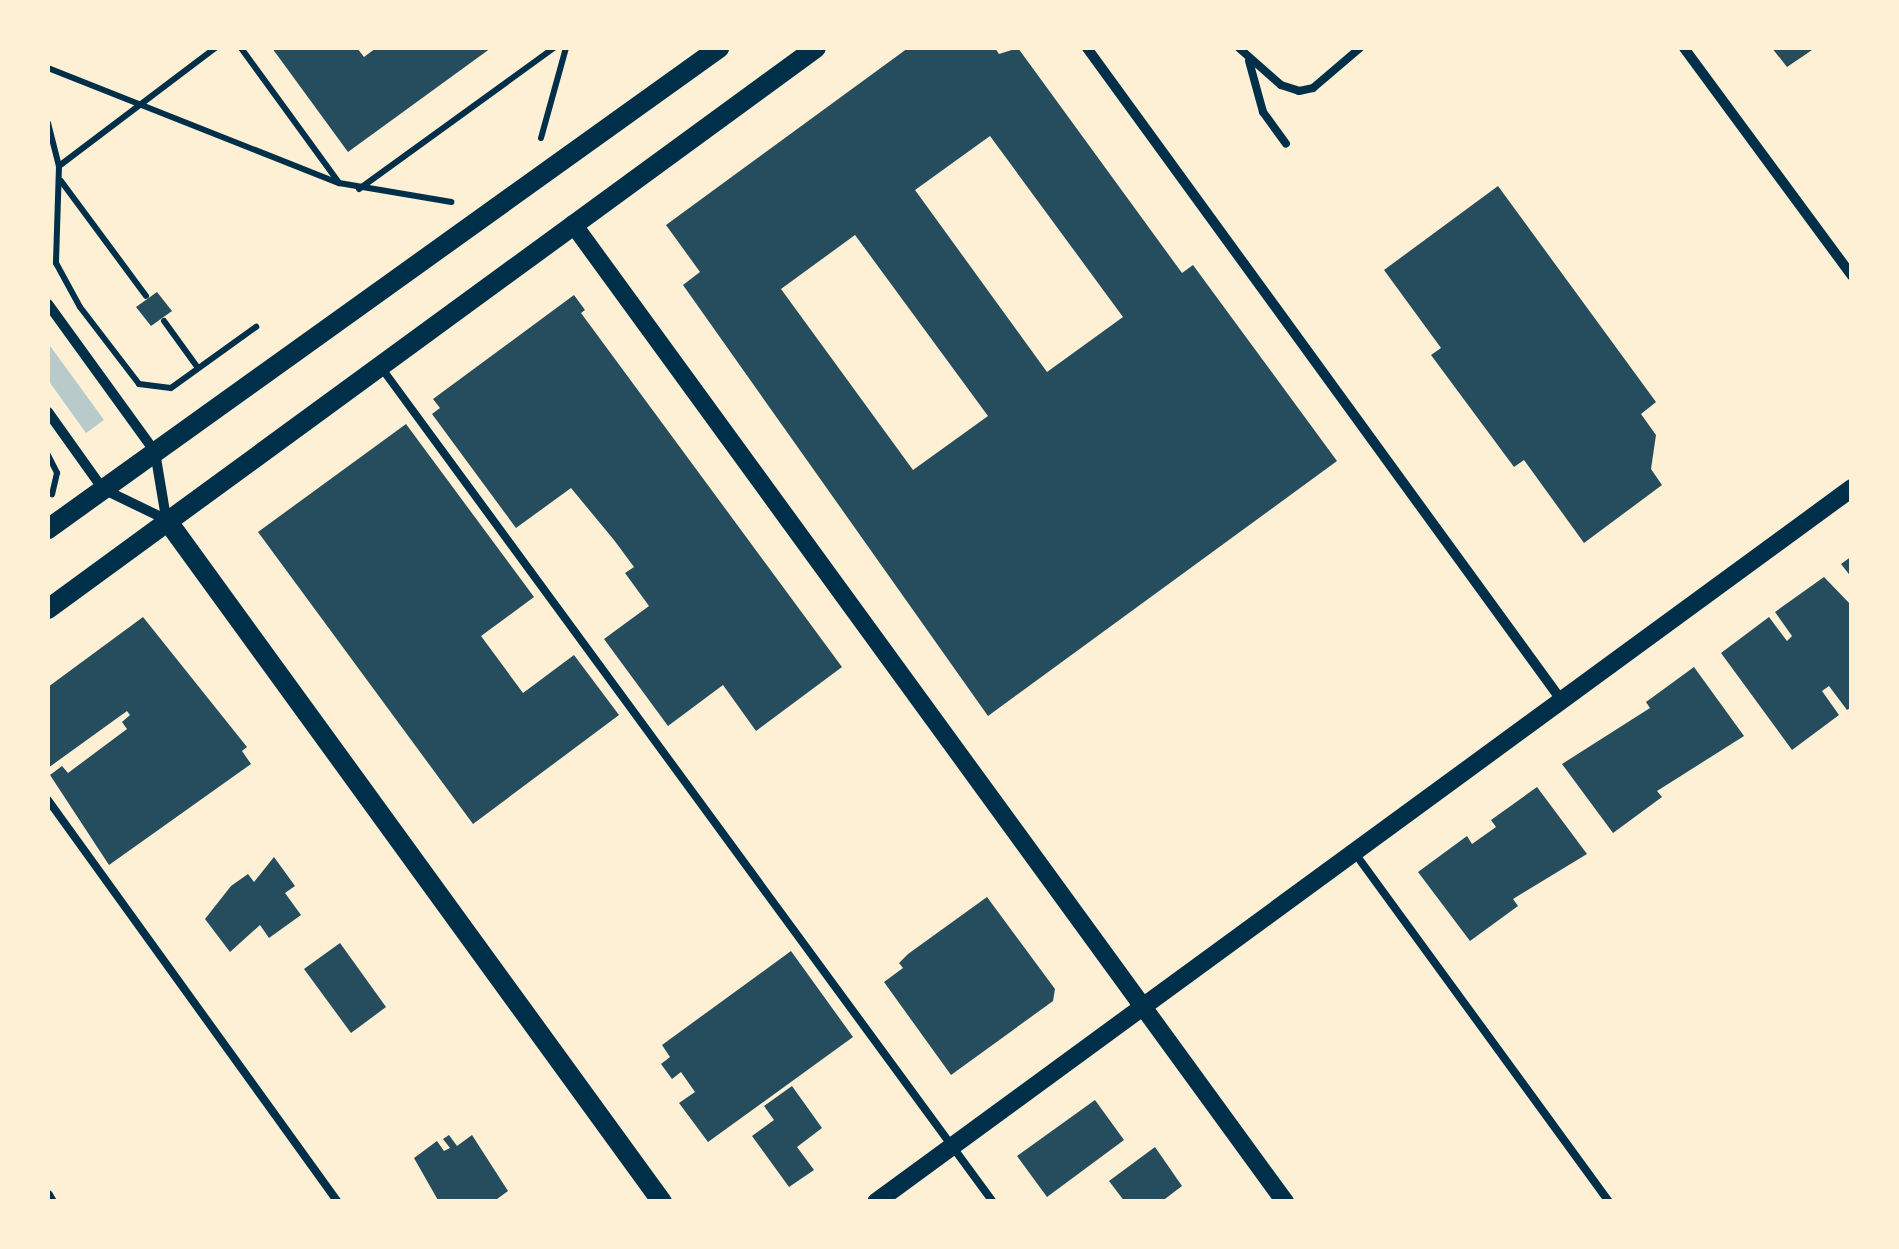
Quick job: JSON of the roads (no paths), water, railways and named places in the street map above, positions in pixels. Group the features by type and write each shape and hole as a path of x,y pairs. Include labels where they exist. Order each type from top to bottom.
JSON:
{"main road":[{"path":"48,529 719,48"},
{"path":"48,609 166,519 816,48"},
{"path":"166,519 662,1202"}],"street":[{"path":"1087,48 1562,701"},
{"path":"1684,48 1852,276"},
{"path":"573,224 1285,1202"},
{"path":"48,304 155,452 166,519"},
{"path":"48,412 103,488 166,519"},
{"path":"876,1202 1852,488"},
{"path":"48,1196 52,1202"}],"lane":[{"path":"1239,48 1249,61 1299,91 1313,88 1360,48"},
{"path":"1249,61 1263,112 1286,144"},
{"path":"380,366 993,1202"},
{"path":"48,800 338,1202"},
{"path":"1354,852 1608,1202"}]}
